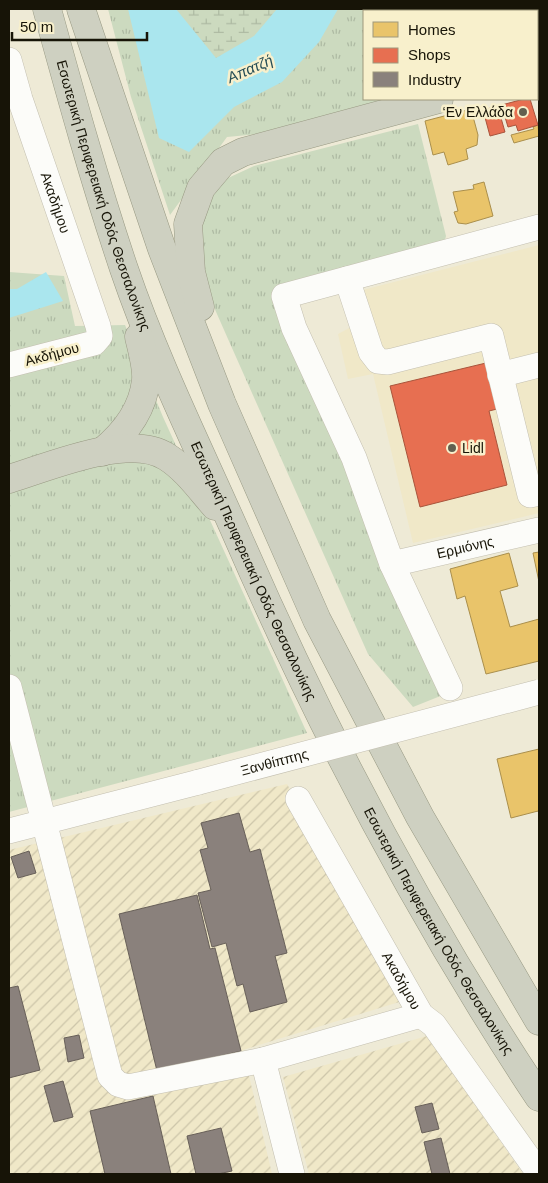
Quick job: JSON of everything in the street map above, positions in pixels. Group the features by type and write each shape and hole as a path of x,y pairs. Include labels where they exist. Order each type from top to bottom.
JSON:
{"highway":[{"name":"Εσωτερική Περιφερειακή Οδός Θεσσαλονίκης","path":"47,9 125,270 186,422 266,603 337,752 425,913 539,1097"},
{"path":"81,9 162,249 222,404 317,620 420,817 539,1021"},
{"path":"222,404 192,272 188,242 188,224 201,188 222,162 243,152 435,100"},
{"path":"102,452 119,438 130,423 142,398 146,379 143,351 125,270"},
{"path":"9,479 102,452 133,448 151,450 166,456 182,468 237,535"}],"street":[{"name":"Ακαδήμου","path":"9,60 23,108 98,326 100,336 94,342"},
{"path":"450,688 392,564 354,458 294,328 284,296 539,227"},
{"path":"348,279 371,352 378,361 388,362 491,336 530,495 539,493"},
{"name":"Ακδήμου","path":"9,365 94,342"},
{"path":"500,375 539,365"},
{"name":"Ερμιόνης","path":"392,564 539,530"},
{"path":"9,687 110,1076 118,1084 128,1087 263,1060 421,1015"},
{"name":"Ξανθίππης","path":"9,831 539,692"},
{"name":"Ακαδήμου","path":"298,799 421,1015 434,1026 539,1173"},
{"path":"263,1060 292,1174"}],"shaded area":[{"path":"539,245 539,513 413,543 373,374 348,379 338,334 351,327 343,295"},
{"path":"287,784 409,999 243,1050 272,1174 9,1174 9,850"},
{"path":"427,1036 523,1174 309,1174 283,1077"}],"green space":[{"path":"108,9 516,10 363,10 363,100 410,100 258,134 227,137 170,215 131,97"},
{"path":"176,9 277,9 254,36 216,58"},
{"path":"418,124 446,236 444,244 279,285 283,314 443,695 413,707 368,654 202,280 200,223 214,192 228,178 254,166"},
{"path":"9,272 64,276 75,326 125,325 163,417 307,733 9,812"}],"water":[{"name":"Απατζή","path":"128,9 176,9 216,58 254,36 277,9 338,9 319,42 282,82 234,107 189,152 159,138"},
{"path":"46,272 63,301 9,318 9,289 17,289"}],"building: Homes":[{"path":"471,109 478,135 477,145 466,149 468,159 448,165 444,152 433,155 425,121"},
{"path":"538,125 539,136 514,143 511,135 534,129 533,127"},
{"path":"484,182 493,216 466,224 458,223 454,212 458,211 453,192 474,189 473,185"},
{"path":"539,552 539,582 533,553"},
{"path":"509,553 518,586 500,591 510,627 539,619 539,661 486,674 465,596 457,599 450,569"},
{"path":"539,749 539,814 538,811 511,818 497,759"}],"building: Shops":[{"path":"520,100 530,100 538,125 518,131 516,125 508,127 505,117 501,118 505,132 490,136 483,110"},
{"name":"Lidl","path":"486,363 497,409 489,411 507,485 420,507 390,386"}],"building: Industry":[{"path":"239,813 250,852 260,849 287,953 275,956 287,1002 250,1012 243,984 237,986 226,943 212,947 198,893 211,890 200,850 208,848 201,823"},
{"path":"29,851 36,873 18,878 11,857"},
{"path":"197,895 210,949 215,948 241,1051 157,1071 119,914"},
{"path":"18,986 40,1070 9,1078 9,988"},
{"path":"79,1035 84,1058 68,1062 64,1038"},
{"path":"63,1081 73,1117 54,1122 44,1086"},
{"path":"153,1096 171,1174 105,1174 90,1111"},
{"path":"432,1103 439,1129 422,1133 415,1107"},
{"path":"221,1128 232,1171 218,1174 196,1174 187,1136"},
{"path":"441,1138 450,1174 432,1174 424,1142"}],"place":[{"name":"‘Εν Ελλάδα","path":"523,112"},
{"name":"Lidl","path":"452,448"}]}
